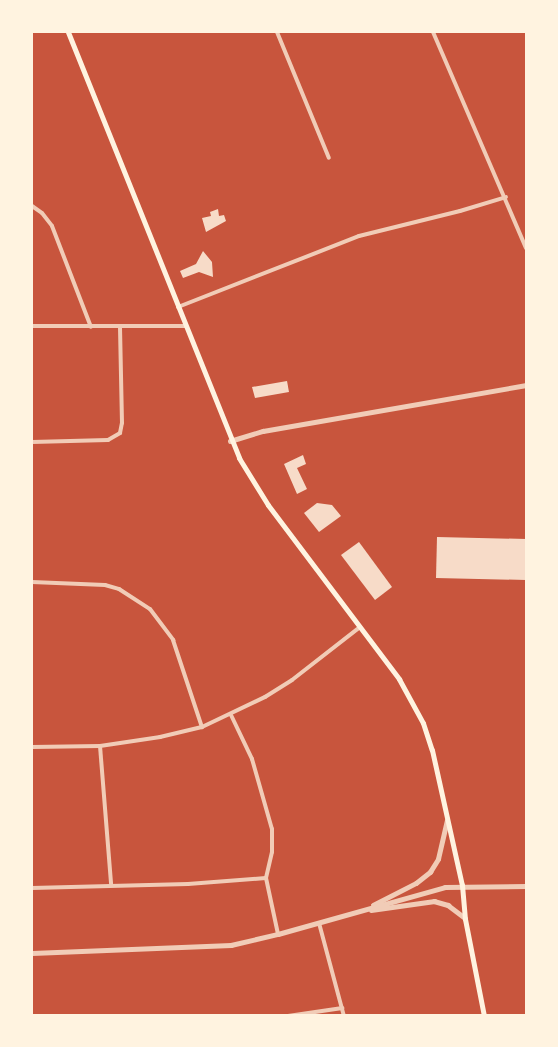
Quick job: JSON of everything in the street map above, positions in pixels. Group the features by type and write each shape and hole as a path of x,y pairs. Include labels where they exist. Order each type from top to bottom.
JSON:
{"main road":[{"path":"68,32 230,441 262,497 399,678 423,723 432,750 462,885 465,919 484,1016"}],"street":[{"path":"277,32 328,158"},
{"path":"433,32 506,196 526,248"},
{"path":"178,308 359,236 460,211 506,196"},
{"path":"32,207 42,213 52,226 65,252 91,327"},
{"path":"32,326 185,326"},
{"path":"32,442 108,440 120,433 122,423 120,327"},
{"path":"230,441 263,431 526,386"},
{"path":"32,582 105,585 119,589 150,609 173,640 202,727"},
{"path":"32,747 100,747 202,727 231,715 292,680 360,626"},
{"path":"231,715 252,759 272,829 273,842 266,878 278,934"},
{"path":"100,747 111,884"},
{"path":"357,912 416,883 430,872 438,860 448,820"},
{"path":"32,888 111,884 188,884 266,878"},
{"path":"32,953 231,945 319,923 428,890 462,885 526,886"},
{"path":"357,912 434,901 448,905 465,919"},
{"path":"319,923 344,1016"},
{"path":"288,1016 342,1008"}],"building":[{"path":"218,209 219,216 224,215 226,221 206,232 202,218 211,216 210,212"},
{"path":"203,251 212,262 213,277 199,272 183,278 180,271 196,264"},
{"path":"287,381 289,392 255,398 252,387"},
{"path":"303,455 306,464 297,468 307,489 297,494 284,464"},
{"path":"317,503 332,505 341,516 319,532 304,513"},
{"path":"437,537 526,539 526,580 436,578"},
{"path":"359,542 392,587 375,600 341,555"}]}
